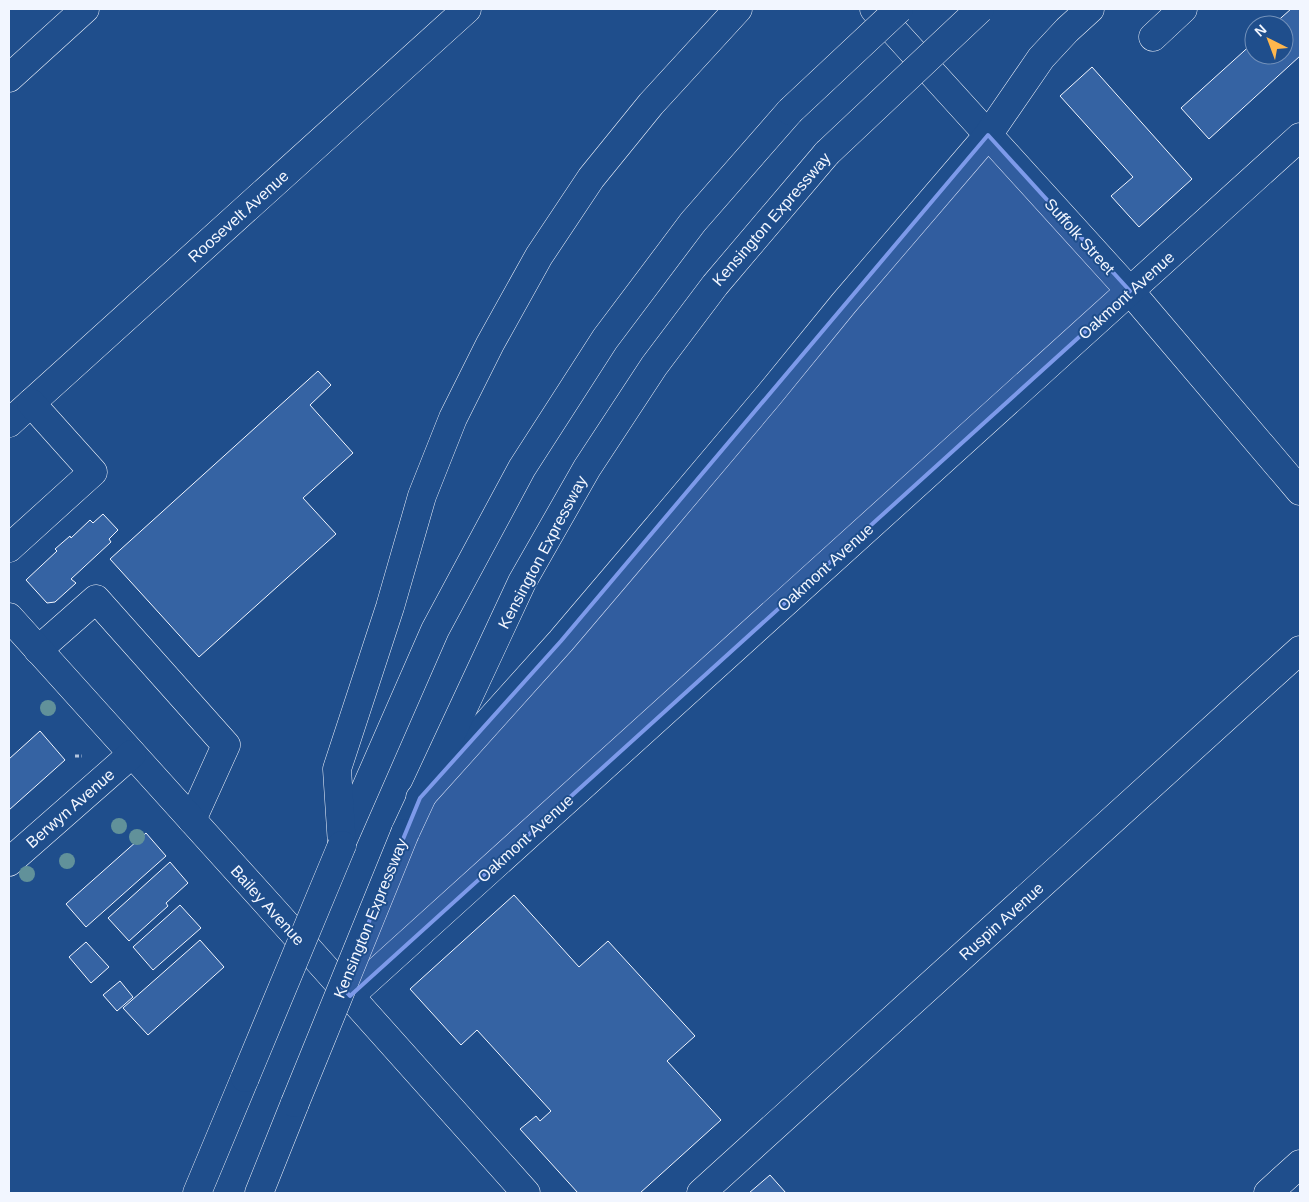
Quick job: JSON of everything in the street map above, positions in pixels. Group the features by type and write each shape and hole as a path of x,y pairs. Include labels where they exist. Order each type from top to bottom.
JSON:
{"main road":[{"path":"9,78 84,9"},
{"name":"Roosevelt Avenue","path":"9,423 467,9"},
{"path":"342,845 337,769 390,607 422,496 453,418 490,344 539,256 591,178 651,104 738,9"},
{"name":"Suffolk Street","path":"874,9 1130,291 1300,491"},
{"path":"197,1193 368,780 435,630 522,468 610,331 693,222 790,111 899,9"},
{"name":"Kensington Expressway","path":"259,1193 420,798 522,582 587,468 654,366 715,285 827,153 980,9"},
{"path":"420,798 567,633 769,395 844,303 988,135 1041,58 1090,9"},
{"path":"1153,36 1183,9"},
{"name":"Oakmont Avenue","path":"350,996 1300,137"},
{"path":"9,548 93,472 31,403"},
{"path":"38,650 96,598 226,745 192,820"},
{"name":"Bailey Avenue","path":"9,617 526,1193"},
{"name":"Ruspin Avenue","path":"701,1193 1300,650"},
{"name":"Berwyn Avenue","path":"9,862 132,754"},
{"path":"1268,1193 1300,1164"}],"path":[{"path":"75,756 82,756"}],"highlighted area":[{"path":"988,135 1130,291 350,996 342,987 420,798 561,641"}],"building":[{"path":"1291,9 1300,9 1300,56 1294,61 1294,15 1284,15"},
{"path":"1244,51 1244,65 1290,65 1209,139 1181,108"},
{"path":"1092,67 1192,179 1139,227 1111,196 1133,177 1060,96"},
{"path":"318,371 331,385 310,405 353,453 303,498 336,534 199,657 110,559"},
{"path":"103,514 118,530 109,539 111,542 71,579 76,583 55,602 47,603 26,580 70,536 71,538 90,520 93,523"},
{"path":"40,731 65,760 9,810 9,759"},
{"path":"146,833 166,856 86,927 66,904"},
{"path":"170,862 188,883 166,903 168,906 129,941 108,918"},
{"path":"514,895 579,967 608,941 695,1036 667,1061 721,1120 640,1193 578,1193 520,1129 536,1116 540,1121 551,1111 477,1030 461,1045 410,989"},
{"path":"180,905 201,928 153,970 133,947"},
{"path":"200,940 224,967 148,1035 123,1008"},
{"path":"86,942 109,967 91,983 69,957"},
{"path":"120,981 133,997 117,1011 103,995"},
{"path":"770,1175 786,1193 749,1193"}]}
